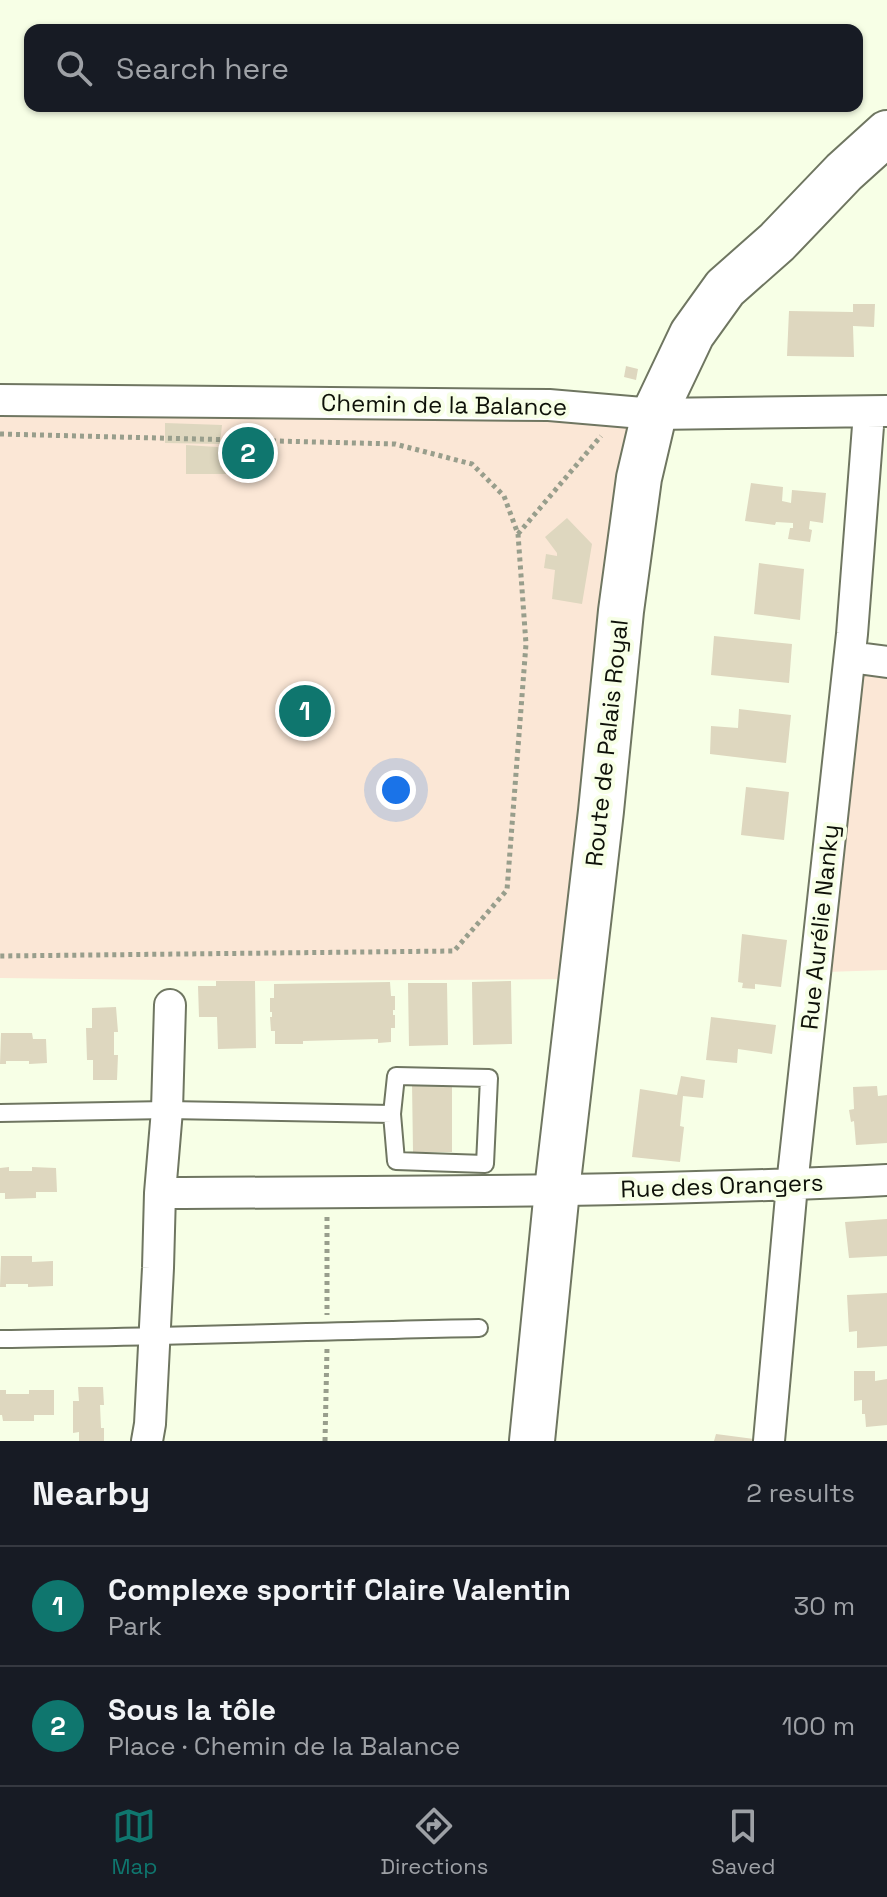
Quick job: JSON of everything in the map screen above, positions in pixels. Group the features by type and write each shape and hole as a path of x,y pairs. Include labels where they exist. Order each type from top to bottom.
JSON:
{"main road":[{"name":"Route de Palais Royal","path":"532,1441 621,611 639,478 638,412 725,288 777,242 844,172 887,133"}],"street":[{"name":"Chemin de la Balance","path":"0,400 549,405 638,412 878,412"},
{"name":"Rue Aurélie Nanky","path":"769,1441 792,1185 878,412"},
{"path":"850,657 887,662"},
{"path":"147,1441 167,1110 170,1005"},
{"name":"Rue des Orangers","path":"160,1193 557,1190 887,1180"}],"lane":[{"path":"396,1076 489,1078 485,1164 396,1161 392,1114 396,1076"},
{"path":"0,1113 167,1110 392,1114"},
{"path":"0,1339 479,1328"}],"path":[{"path":"518,534 638,412"},
{"path":"0,434 395,444 472,464 504,496 518,534 526,644 507,890 454,951 0,956"}],"shaded area":[{"path":"0,401 654,414 581,979 246,981 0,978"},
{"path":"857,675 887,678 887,970 825,972"}],"building":[{"path":"853,304 875,304 874,327 853,326 854,357 787,356 789,311 853,312"},
{"path":"626,366 638,369 636,380 624,377"},
{"path":"165,423 222,425 220,444 165,443"},
{"path":"259,428 260,477 235,477 235,429"},
{"path":"186,445 232,448 229,474 186,474"},
{"path":"751,483 783,487 782,501 791,503 792,490 826,493 823,523 810,521 810,542 788,539 793,523 776,522 775,525 745,521"},
{"path":"567,518 592,544 582,604 552,599 555,570 544,568 546,554 557,556 545,537"},
{"path":"759,563 804,569 800,620 754,614"},
{"path":"714,636 792,644 789,683 711,675"},
{"path":"739,709 791,715 786,763 710,754 711,726 738,728"},
{"path":"746,787 789,792 784,840 741,835"},
{"path":"742,934 787,940 781,987 755,984 755,989 742,988 743,983 738,982"},
{"path":"216,981 255,981 256,1048 218,1049 217,1017 199,1017 198,986 216,986"},
{"path":"511,981 512,1044 473,1045 472,982"},
{"path":"390,982 391,996 395,996 395,1028 391,1028 391,1042 378,1043 378,1039 275,1044 270,1017 274,984"},
{"path":"408,983 447,983 448,1045 409,1046"},
{"path":"116,1007 118,1032 114,1032 114,1055 118,1055 117,1080 93,1080 93,1060 87,1060 86,1028 92,1028 92,1008"},
{"path":"711,1017 776,1025 772,1054 738,1049 737,1063 706,1060"},
{"path":"1,1033 32,1033 33,1039 46,1039 47,1063 6,1061 6,1064 0,1064"},
{"path":"681,1076 705,1080 703,1098 683,1096 680,1126 684,1127 680,1162 632,1157 640,1089 677,1095"},
{"path":"412,1083 452,1083 452,1152 413,1152"},
{"path":"877,1086 878,1096 887,1095 887,1143 856,1145 854,1121 851,1122 849,1110 854,1109 853,1087"},
{"path":"9,1167 9,1171 32,1171 32,1167 56,1168 57,1192 36,1192 36,1198 5,1199 5,1193 0,1193 0,1168"},
{"path":"887,1219 887,1256 849,1258 845,1222"},
{"path":"1,1256 32,1256 32,1262 53,1261 53,1286 6,1284 6,1287 0,1287"},
{"path":"887,1293 887,1346 857,1348 857,1331 849,1332 847,1295"},
{"path":"854,1371 875,1371 875,1381 887,1379 887,1425 866,1427 862,1400 854,1401"},
{"path":"78,1387 103,1387 104,1405 100,1405 104,1441 79,1441 79,1432 73,1433 73,1401 79,1401"},
{"path":"0,1390 6,1390 6,1394 29,1394 29,1390 54,1390 54,1415 34,1415 34,1421 3,1421 0,1415"},
{"path":"716,1434 754,1439 714,1441"}],"place":[{"name":"Sous la tôle","path":"248,453"},
{"name":"Complexe sportif Claire Valentin","path":"305,711"}]}
